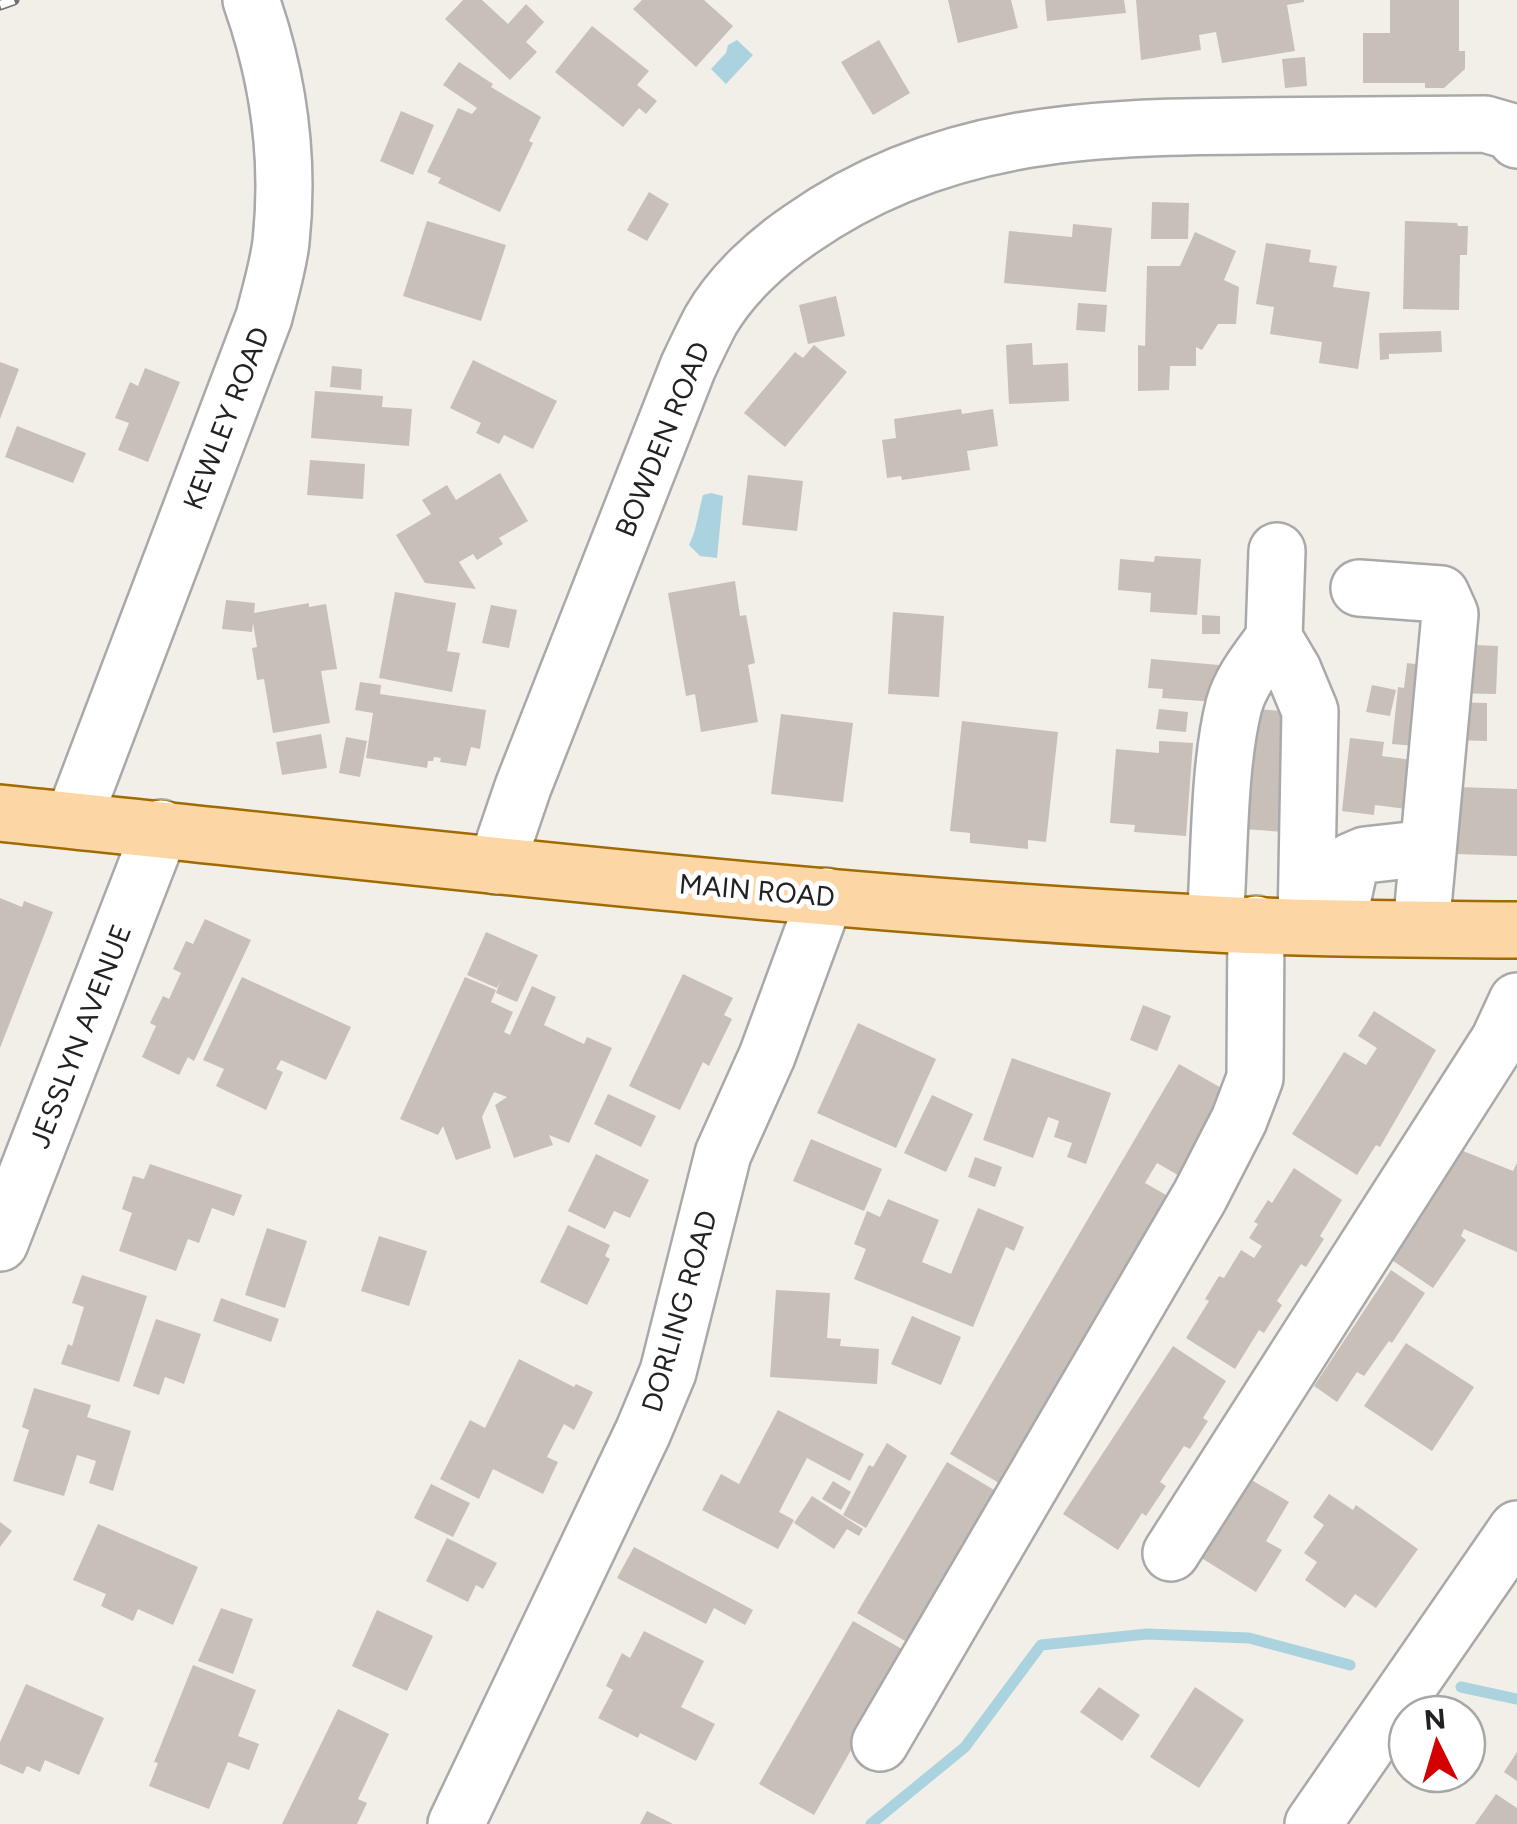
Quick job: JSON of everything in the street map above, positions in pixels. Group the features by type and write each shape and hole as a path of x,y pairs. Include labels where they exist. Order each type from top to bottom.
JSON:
{"main road":[{"name":"MAIN ROAD","path":"0,812 318,849 826,896 1279,925 1517,930"}],"street":[{"name":"KEWLEY ROAD","path":"73,820 264,318 280,246 284,150 277,88 251,0"},
{"name":"BOWDEN ROAD","path":"496,866 523,787 688,368 712,318 742,280 779,244 824,212 883,179 994,145 1127,127 1485,124 1508,131 1517,140"},
{"path":"880,1742 1200,1196 1239,1120 1255,1078 1310,712 1293,670 1274,638 1277,551"},
{"path":"1359,588 1440,594 1450,614 1421,928"},
{"path":"1274,638 1246,678 1235,703 1227,757 1279,925"},
{"name":"JESSLYN AVENUE","path":"0,1244 161,828"},
{"path":"1279,925 1351,861 1365,854 1428,848"},
{"name":"DORLING ROAD","path":"456,1824 644,1432 668,1372 723,1154 767,1056 826,896"},
{"path":"1171,1552 1499,1040 1517,1001"},
{"path":"1313,1824 1517,1529"}],"water":[{"path":"737,40 753,55 726,84 711,69 728,45"},
{"path":"703,495 723,496 717,558 700,556 689,545"}],"building":[{"path":"463,0 482,0 508,24 526,4 544,22 526,42 537,52 510,80 445,19"},
{"path":"642,0 704,0 733,26 696,67 633,9"},
{"path":"948,0 1011,0 1018,28 958,43"},
{"path":"1045,0 1124,0 1126,13 1047,21"},
{"path":"1136,0 1304,2 1287,5 1295,51 1222,63 1216,32 1199,35 1201,50 1141,60"},
{"path":"1390,0 1459,0 1459,51 1465,51 1465,69 1444,88 1425,88 1425,83 1363,83 1363,33 1390,33"},
{"path":"592,26 649,71 637,85 657,101 646,114 639,108 623,127 555,72"},
{"path":"879,40 910,93 873,115 841,62"},
{"path":"1305,57 1307,86 1285,88 1282,59"},
{"path":"459,62 541,117 500,212 438,183 441,178 427,172 458,108 472,114 477,108 443,85"},
{"path":"401,111 434,125 413,175 380,161"},
{"path":"649,192 669,204 647,241 627,230"},
{"path":"1152,202 1189,203 1188,239 1151,239"},
{"path":"427,221 506,245 481,321 403,296"},
{"path":"1405,221 1468,226 1467,255 1460,255 1459,310 1403,309"},
{"path":"1073,224 1112,228 1106,292 1004,283 1009,231 1072,237"},
{"path":"1195,232 1236,251 1224,280 1239,287 1236,324 1218,324 1202,350 1196,347 1196,366 1170,366 1169,390 1138,391 1138,345 1145,346 1147,266 1180,266"},
{"path":"1266,243 1311,250 1309,262 1337,266 1333,287 1370,292 1358,369 1319,363 1322,342 1270,334 1274,307 1256,304"},
{"path":"836,296 845,336 808,344 799,305"},
{"path":"1078,303 1107,305 1105,332 1076,330"},
{"path":"1441,331 1442,352 1389,354 1389,359 1380,360 1379,333"},
{"path":"1032,343 1033,365 1068,363 1069,401 1009,404 1006,345"},
{"path":"814,345 847,372 785,447 744,413 795,352 803,358"},
{"path":"473,360 557,401 533,449 504,435 499,444 476,433 481,423 450,408"},
{"path":"0,362 19,369 0,419"},
{"path":"332,366 362,369 361,390 330,387"},
{"path":"145,368 180,382 148,462 118,450 129,423 115,418 130,382 138,386"},
{"path":"315,391 383,396 382,407 412,409 409,446 311,438"},
{"path":"961,409 962,414 993,409 998,446 967,451 970,470 902,480 901,476 887,478 882,440 896,438 894,419"},
{"path":"17,426 86,453 73,483 5,457"},
{"path":"310,460 365,464 363,499 307,495"},
{"path":"500,473 528,521 499,538 503,544 477,560 473,554 459,562 476,589 425,583 396,535 431,514 422,500 447,485 456,500"},
{"path":"748,475 803,481 797,531 742,525"},
{"path":"1155,556 1201,559 1197,615 1150,612 1151,593 1118,590 1120,559 1154,562"},
{"path":"735,581 740,616 746,615 755,663 748,665 758,722 701,732 695,694 686,696 668,593"},
{"path":"395,592 456,603 447,651 460,653 452,692 379,678"},
{"path":"226,600 255,603 254,613 309,603 309,607 326,604 337,669 321,671 330,723 273,733 264,679 257,680 253,623 252,632 222,629"},
{"path":"491,605 517,610 509,648 482,643"},
{"path":"893,612 944,616 939,697 888,694"},
{"path":"1202,615 1220,616 1220,634 1202,634"},
{"path":"1453,644 1498,646 1496,694 1451,693"},
{"path":"1151,659 1219,665 1216,702 1162,698 1163,689 1148,688"},
{"path":"1407,663 1438,667 1429,747 1392,744 1398,687 1404,688"},
{"path":"360,682 381,685 380,694 486,710 480,749 471,747 466,766 440,762 441,758 434,757 427,768 366,758 373,713 355,710"},
{"path":"1372,685 1396,690 1390,716 1366,712"},
{"path":"1450,702 1487,703 1487,741 1449,740"},
{"path":"1238,707 1292,712 1284,832 1230,828"},
{"path":"1159,709 1188,712 1186,732 1156,729"},
{"path":"781,714 853,723 843,802 771,794"},
{"path":"962,721 1058,732 1046,842 1028,840 1028,849 970,843 970,833 950,831"},
{"path":"321,734 327,768 282,775 276,742"},
{"path":"346,737 367,741 360,777 339,773"},
{"path":"1350,738 1384,742 1382,756 1420,761 1414,810 1375,805 1374,815 1342,811"},
{"path":"1159,741 1193,743 1186,836 1134,832 1135,825 1110,823 1116,749 1159,753"},
{"path":"1458,787 1517,789 1517,856 1455,854"},
{"path":"0,898 22,907 24,901 53,912 0,1048"},
{"path":"205,919 251,940 194,1061 188,1057 179,1075 142,1057 156,1026 150,1023 163,996 169,999 181,973 173,969 186,941 193,944"},
{"path":"486,932 538,955 517,1002 496,993 501,980 497,988 467,975"},
{"path":"683,974 733,998 724,1015 732,1019 709,1066 703,1062 680,1110 629,1086"},
{"path":"242,977 351,1027 326,1080 281,1060 276,1069 283,1072 266,1110 216,1086 224,1069 203,1060"},
{"path":"465,977 496,990 491,1002 513,1012 504,1032 510,1035 532,986 556,997 544,1025 584,1044 587,1037 612,1048 569,1143 549,1135 553,1145 514,1158 495,1105 507,1097 494,1092 482,1117 491,1148 456,1160 443,1126 438,1135 400,1119"},
{"path":"1143,1005 1171,1016 1157,1051 1130,1040"},
{"path":"1374,1011 1436,1050 1380,1147 1376,1145 1357,1175 1292,1134 1344,1052 1366,1065 1377,1048 1358,1036"},
{"path":"858,1023 936,1059 896,1148 817,1113"},
{"path":"1012,1058 1111,1093 1086,1164 1067,1157 1072,1143 1054,1137 1059,1121 1048,1117 1033,1158 983,1140"},
{"path":"1179,1064 1232,1094 1183,1178 1157,1163 1145,1183 1173,1199 1004,1486 950,1454"},
{"path":"608,1094 656,1116 641,1147 594,1124"},
{"path":"932,1095 973,1114 946,1172 904,1153"},
{"path":"811,1139 882,1169 864,1211 793,1181"},
{"path":"1458,1149 1513,1171 1517,1163 1517,1252 1464,1229 1461,1236 1466,1240 1433,1288 1380,1252"},
{"path":"596,1154 649,1180 630,1218 614,1211 605,1229 568,1211"},
{"path":"975,1157 1002,1167 995,1187 968,1177"},
{"path":"150,1164 242,1195 234,1216 212,1208 199,1243 188,1239 176,1271 119,1251 132,1213 122,1209 133,1176 144,1179"},
{"path":"1294,1168 1342,1200 1320,1236 1324,1239 1306,1267 1301,1264 1277,1301 1282,1305 1264,1333 1259,1330 1235,1369 1186,1338 1219,1276 1224,1278 1241,1250 1254,1258 1262,1246 1249,1238 1258,1224 1254,1222 1268,1200 1272,1203"},
{"path":"888,1199 939,1220 922,1262 951,1274 978,1208 1024,1227 1014,1251 1006,1247 973,1327 854,1279 866,1249 854,1244 867,1211 880,1217"},
{"path":"568,1225 610,1245 605,1256 610,1259 587,1305 540,1282"},
{"path":"267,1228 307,1241 285,1308 245,1295"},
{"path":"379,1236 427,1251 409,1306 361,1291"},
{"path":"1391,1270 1425,1293 1392,1343 1389,1341 1364,1376 1357,1372 1337,1402 1314,1386"},
{"path":"82,1275 147,1296 119,1382 61,1364 68,1344 72,1346 84,1307 72,1303"},
{"path":"776,1290 830,1293 827,1338 841,1339 840,1346 879,1349 877,1384 770,1377"},
{"path":"221,1298 279,1319 271,1342 213,1321"},
{"path":"912,1316 961,1337 941,1385 891,1364"},
{"path":"156,1319 201,1334 184,1384 165,1377 159,1395 133,1386"},
{"path":"1406,1343 1474,1387 1432,1451 1364,1406"},
{"path":"1173,1346 1226,1381 1203,1418 1208,1421 1190,1449 1184,1446 1160,1482 1166,1486 1118,1550 1063,1514"},
{"path":"519,1359 574,1387 576,1384 593,1392 574,1430 564,1424 547,1457 558,1462 543,1494 493,1469 479,1499 440,1479 470,1420 485,1428"},
{"path":"34,1388 91,1405 87,1417 131,1431 113,1491 89,1483 96,1461 77,1455 64,1496 13,1481 29,1430 22,1427"},
{"path":"778,1410 864,1454 850,1481 807,1458 779,1512 794,1520 778,1549 702,1510 721,1474 739,1484"},
{"path":"887,1443 907,1456 866,1528 843,1515 869,1465 873,1467"},
{"path":"947,1462 1001,1494 912,1645 857,1613"},
{"path":"1243,1475 1289,1502 1266,1541 1282,1550 1256,1592 1195,1554"},
{"path":"833,1481 851,1492 841,1510 822,1499"},
{"path":"431,1484 470,1503 453,1537 414,1518"},
{"path":"1329,1494 1353,1510 1356,1505 1418,1549 1376,1608 1355,1594 1345,1608 1305,1580 1317,1562 1304,1553 1324,1525 1313,1517"},
{"path":"812,1496 863,1529 859,1536 847,1529 834,1549 794,1523"},
{"path":"0,1522 12,1531 0,1547"},
{"path":"98,1524 198,1567 173,1625 138,1609 133,1621 101,1606 106,1594 73,1580"},
{"path":"447,1538 497,1563 483,1589 476,1585 468,1602 426,1581"},
{"path":"634,1547 753,1610 745,1625 714,1608 706,1624 617,1578"},
{"path":"221,1608 253,1619 233,1674 198,1661"},
{"path":"377,1610 433,1636 407,1691 352,1666"},
{"path":"853,1621 907,1652 814,1815 759,1784"},
{"path":"644,1631 704,1661 681,1707 715,1724 696,1761 640,1733 638,1738 598,1718 613,1690 606,1686 622,1653 630,1658"},
{"path":"193,1665 256,1690 238,1736 259,1744 249,1770 228,1762 209,1809 149,1786 158,1763 154,1762"},
{"path":"26,1684 104,1718 79,1775 45,1760 40,1772 27,1766 23,1774 0,1764 0,1742"},
{"path":"1099,1687 1140,1715 1122,1741 1080,1712"},
{"path":"1195,1687 1244,1720 1199,1788 1150,1757"},
{"path":"338,1709 389,1734 358,1799 367,1803 357,1824 282,1824"},
{"path":"1517,1752 1517,1781 1504,1772"},
{"path":"1496,1794 1517,1808 1517,1824 1475,1824"},
{"path":"647,1811 673,1824 640,1824"}],"waterway":[{"path":"871,1824 965,1747 1041,1645 1147,1634 1249,1638 1350,1665"},
{"path":"1461,1687 1517,1699"}],"railway":[{"path":"0,5 14,0"}]}
